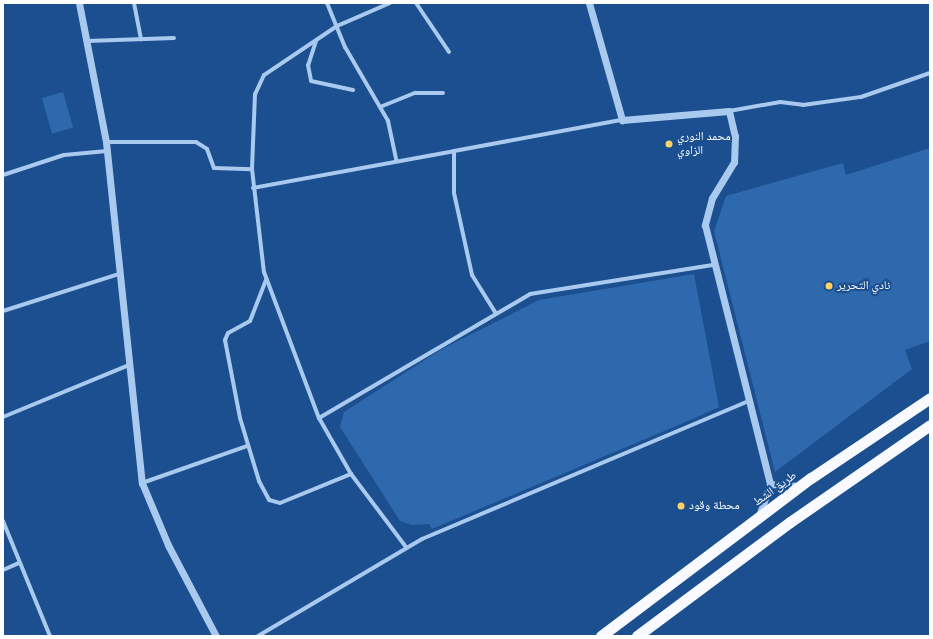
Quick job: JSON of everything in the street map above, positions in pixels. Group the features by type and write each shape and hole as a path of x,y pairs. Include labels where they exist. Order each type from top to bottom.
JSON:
{"highway":[{"name":"طريق الشط","path":"601,636 756,518 930,398"},
{"path":"637,636 790,522 930,424"}],"street":[{"path":"79,3 106,142 142,483 168,545 216,636"},
{"path":"134,3 141,39"},
{"path":"327,3 337,26 388,121 396,160"},
{"path":"390,3 337,26 316,41 278,62 259,83 255,94 252,169 258,247 266,280 319,418 351,474 406,547"},
{"path":"416,3 449,52"},
{"path":"589,3 622,120"},
{"path":"87,41 174,38"},
{"path":"316,41 308,64 311,81 353,90"},
{"path":"253,188 396,160 454,151 622,120 729,111 780,102 803,105 830,103 861,97 930,73"},
{"path":"380,106 415,93 443,93"},
{"path":"729,111 735,136 734,162 712,198 705,225 713,265 770,484 764,508 756,518"},
{"path":"106,142 196,142 207,149 214,168 252,169"},
{"path":"3,175 64,155 107,151"},
{"path":"454,151 454,193 472,275 495,312"},
{"path":"319,418 495,312 530,294 551,288 713,265"},
{"path":"3,312 119,274"},
{"path":"266,280 250,321 225,337 247,446 266,496 276,503 351,474"},
{"path":"3,417 129,365"},
{"path":"258,636 339,591 406,547 748,401"},
{"path":"142,483 247,446"},
{"path":"770,484 801,486"},
{"path":"3,521 50,636"},
{"path":"3,570 19,563"}],"shaded area":[{"path":"63,92 73,128 52,134 42,98"},
{"name":"نادي التحرير","path":"930,148 930,341 905,350 912,369 775,472 714,231 726,196 843,163 846,175"},
{"path":"694,274 719,407 695,418 432,529 429,524 411,525 400,521 340,427 344,412 442,349 539,300"}],"place":[{"name":"محمد النوري الزاوي","path":"669,144"},
{"name":"نادي التحرير","path":"829,286"},
{"name":"محطة وقود","path":"681,506"}]}
